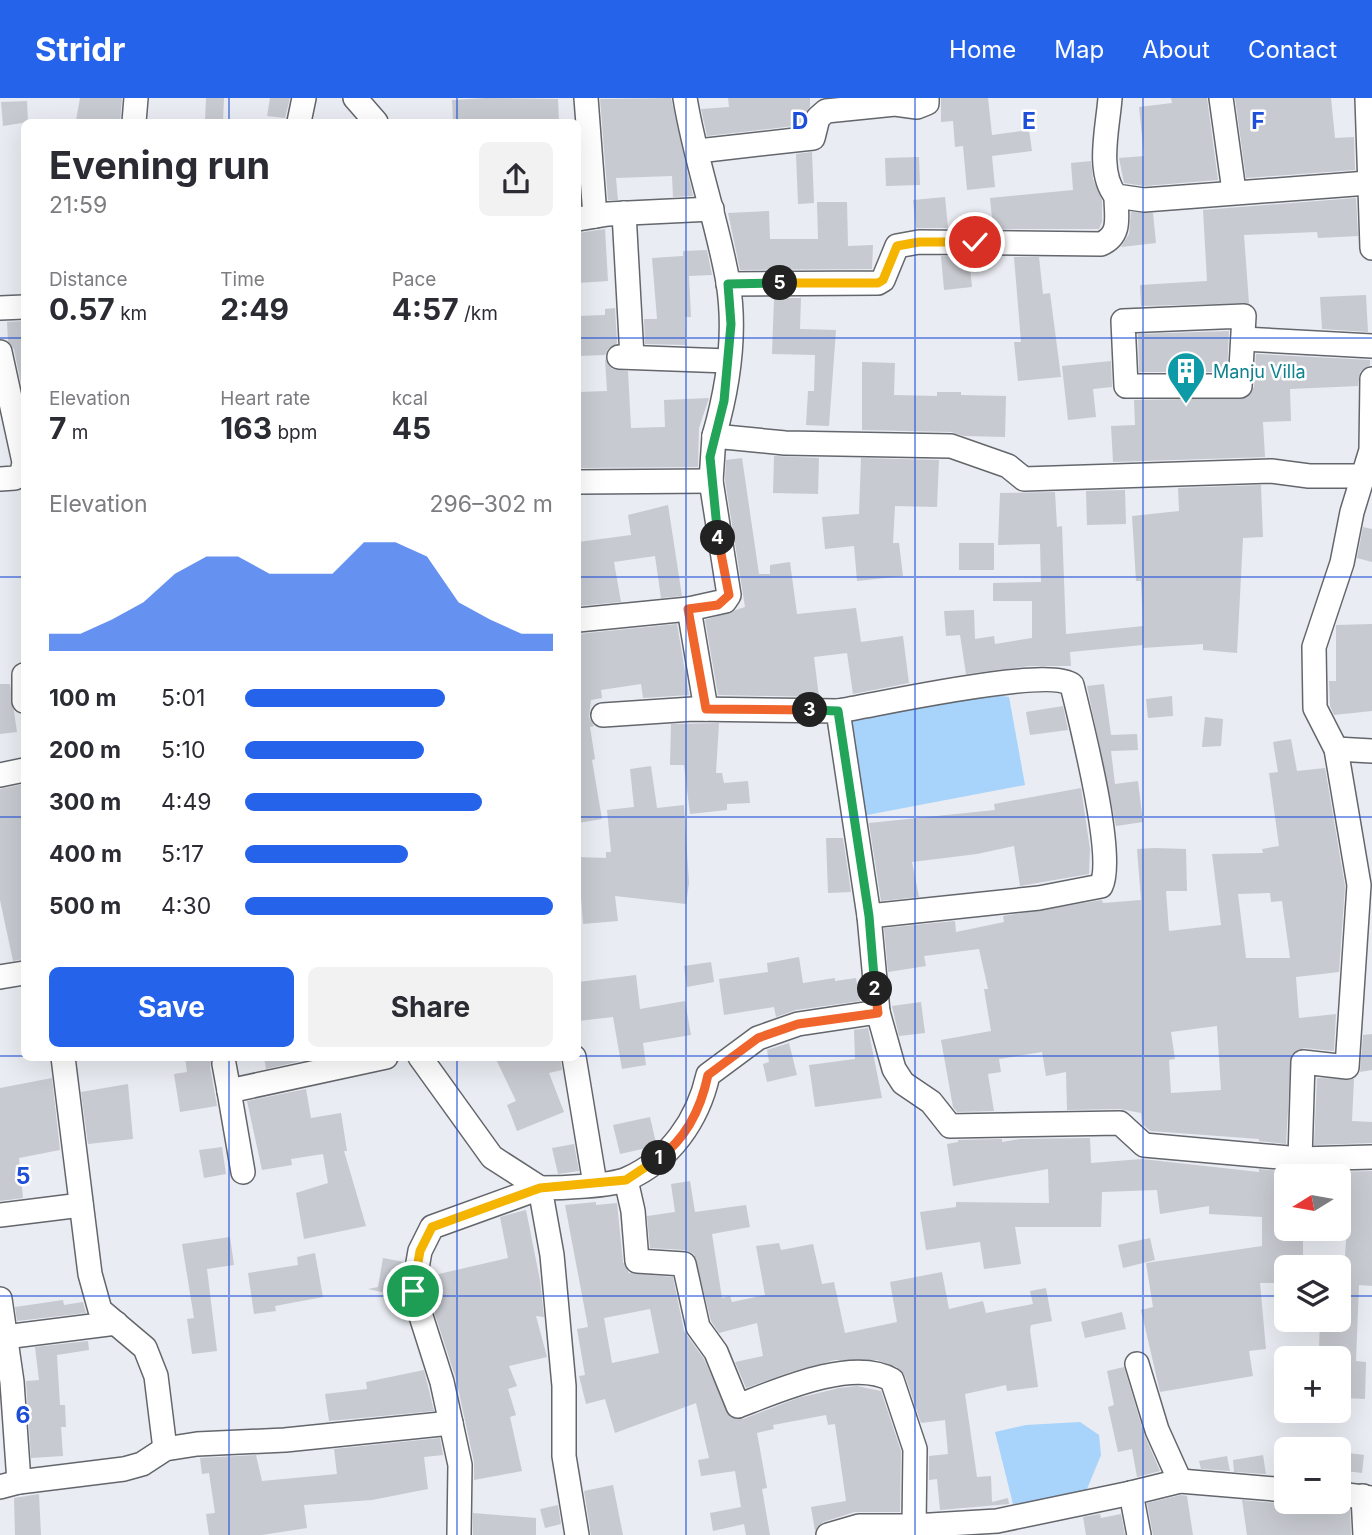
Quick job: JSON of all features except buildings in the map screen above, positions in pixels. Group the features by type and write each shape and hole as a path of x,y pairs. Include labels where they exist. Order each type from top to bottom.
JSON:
{"street":[{"path":"134,119 136,98"},
{"path":"300,119 304,98"},
{"path":"355,98 373,119"},
{"path":"586,98 586,217 712,209"},
{"path":"581,620 718,605 729,595 711,481 714,436 724,401 728,361 731,324 728,284 685,98"},
{"path":"698,151 813,138 818,118 826,111 895,104 917,107 927,103 927,98"},
{"path":"1110,98 1105,169 1109,188 1116,196 1144,200 1234,191 1368,183"},
{"path":"1221,98 1234,191"},
{"path":"1367,98 1372,248"},
{"path":"728,284 878,283 883,280 897,246 919,242 1101,244 1112,239 1116,233 1116,196"},
{"path":"624,213 625,357 728,361"},
{"path":"0,308 21,307"},
{"path":"1244,316 1243,339 1240,386 1126,386 1123,321 1244,316"},
{"path":"1243,339 1372,346"},
{"path":"0,352 21,448"},
{"path":"1300,1159 1303,1062 1347,1067 1361,1012 1359,885 1362,834 1336,748 1315,708 1314,647 1342,563 1371,450 1372,379"},
{"path":"714,436 785,443 951,446 1007,466 1024,479 1271,471 1309,476 1367,468"},
{"path":"0,479 15,478 21,474"},
{"path":"581,482 711,481"},
{"path":"688,609 706,709"},
{"path":"603,715 706,709 838,711 1008,682 1047,678 1066,681 1072,685 1105,854 1106,877 1101,886 1039,898 869,916"},
{"path":"838,711 869,916 878,1013 894,1069 903,1083 931,1102 950,1126 1120,1123 1144,1145 1300,1159 1372,1157"},
{"path":"1336,748 1372,751"},
{"path":"0,775 21,770"},
{"path":"459,1535 460,1465 451,1423 413,1291 420,1251 432,1227 540,1188 626,1180 664,1154 683,1134 702,1104 708,1075 758,1038 798,1024 878,1013"},
{"path":"63,1061 90,1274 100,1310 145,1348 156,1376 165,1449"},
{"path":"229,1091 368,1061"},
{"path":"423,1061 492,1157 540,1188 552,1255 564,1386 564,1456 577,1535"},
{"path":"575,1061 595,1184"},
{"path":"224,1064 243,1171"},
{"path":"626,1180 633,1211 637,1261 684,1264 698,1327 716,1352 738,1406 790,1385 832,1376 880,1373 892,1380 915,1449 914,1526"},
{"path":"0,1215 81,1205"},
{"path":"0,1299 5,1337 10,1484 124,1469 142,1464 165,1449 451,1423"},
{"path":"5,1337 116,1323"},
{"path":"1137,1364 1157,1430 1180,1481"},
{"path":"828,1535 859,1526 984,1528 1180,1481 1274,1489"},
{"path":"1131,1493 1139,1535"},
{"path":"1365,1535 1367,1497"}],"water":[{"path":"989,694 1009,697 1025,785 867,815 855,812 845,738 859,710"},
{"path":"1080,1422 1099,1435 1101,1455 1087,1489 1070,1498 1013,1504 995,1432 1026,1425"}],"place":[{"name":"Manju Villa","path":"1186,405"}],"route":[{"path":"413,1291 420,1251 432,1227 540,1188 626,1180 664,1154 683,1134 702,1104 708,1075 758,1038 798,1024 878,1013 863,867 838,711 706,709 695,658 688,609 718,605 729,595 711,481 710,457 724,401 731,324 728,284 878,283 883,280 897,246 919,242 975,242"}]}
